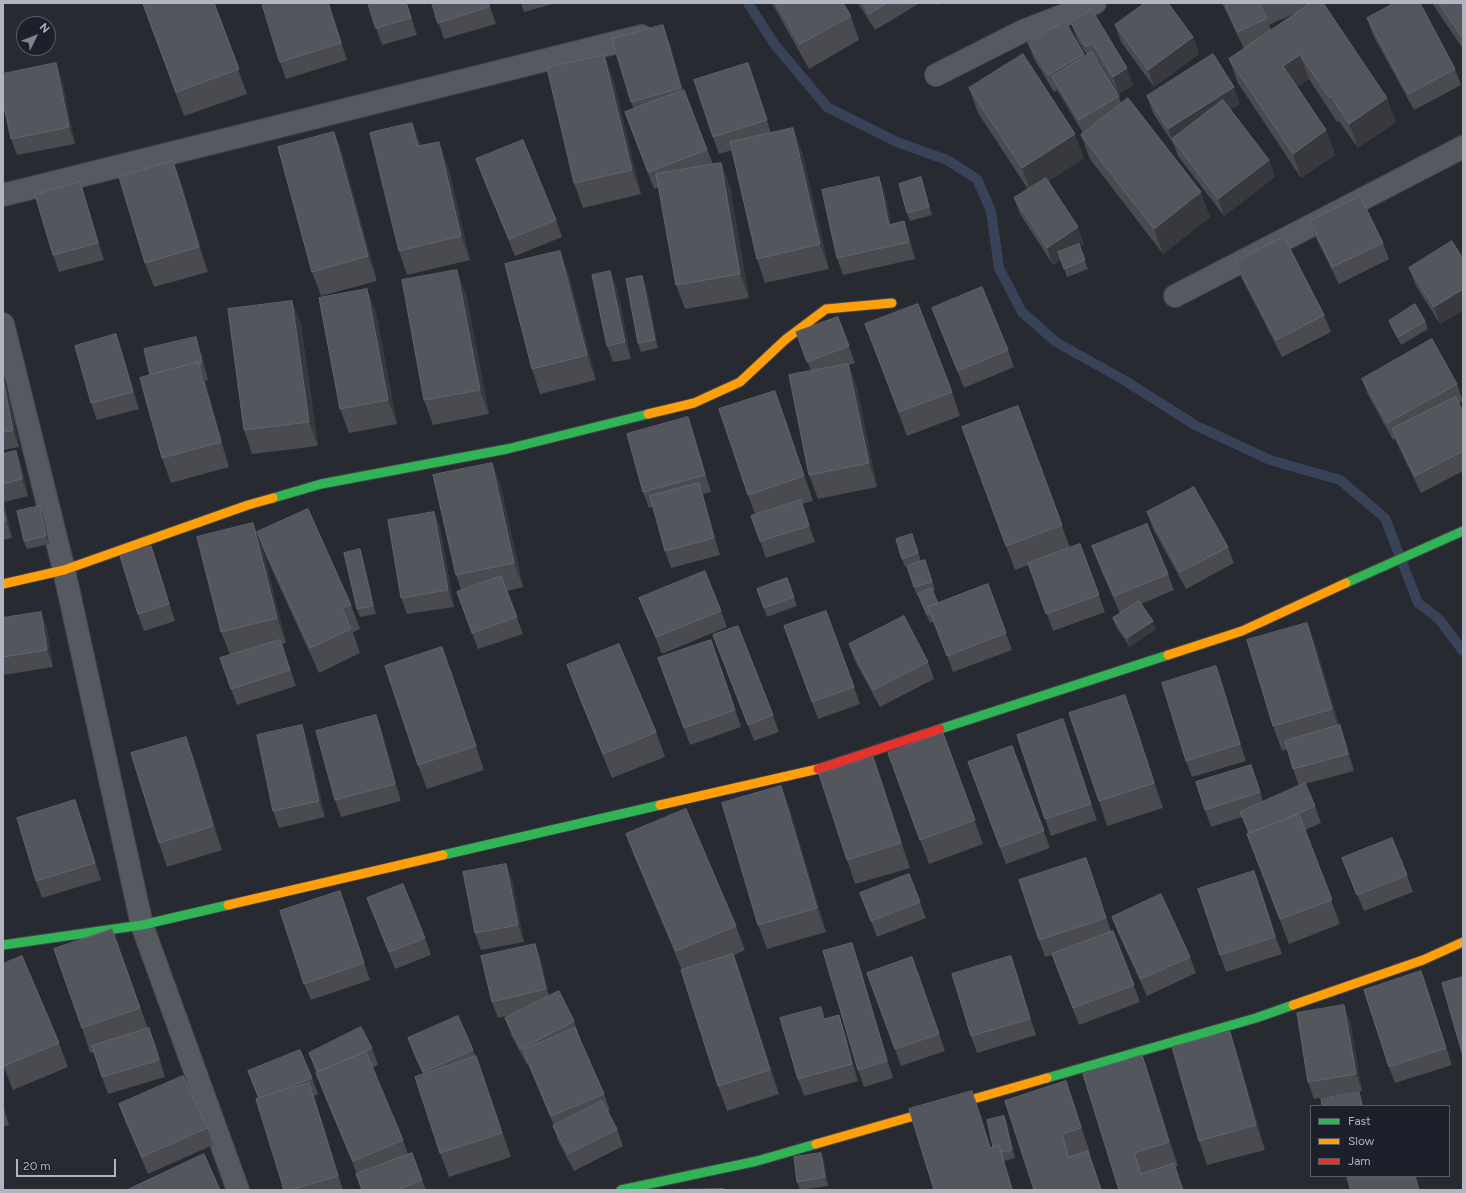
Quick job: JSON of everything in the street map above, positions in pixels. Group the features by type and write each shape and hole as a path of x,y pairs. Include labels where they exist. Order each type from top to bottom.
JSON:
{"street":[{"path":"936,75 1023,31 1095,3"},
{"path":"3,195 661,31"},
{"path":"1175,296 1463,148"},
{"path":"3,584 64,570 248,505 321,484 507,449 694,402 740,382 786,339 826,309 892,303"},
{"path":"3,324 64,570 142,925 238,1190"},
{"path":"3,945 142,925 817,769 1242,631 1338,586 1463,531"},
{"path":"621,1190 757,1161 1256,1018 1423,960 1463,942"}],"building":[{"path":"214,3 239,69 176,92 143,4"},
{"path":"262,3 328,3 341,43 280,62"},
{"path":"368,3 406,3 411,18 376,28"},
{"path":"432,3 488,3 489,7 438,23"},
{"path":"776,3 843,3 851,16 800,44"},
{"path":"863,3 887,3 869,14"},
{"path":"1145,3 1168,3 1193,37 1148,70 1115,25"},
{"path":"1225,3 1259,3 1267,18 1238,32"},
{"path":"1311,3 1323,3 1387,98 1349,124 1331,96 1329,97 1300,55 1283,66 1326,130 1293,154 1229,59"},
{"path":"1395,3 1420,3 1455,69 1408,94 1367,18"},
{"path":"1439,3 1463,3 1463,38"},
{"path":"1092,10 1127,68 1113,77 1092,43 1086,47 1071,23"},
{"path":"1065,21 1084,54 1048,75 1028,43"},
{"path":"663,25 681,88 631,102 612,39"},
{"path":"1092,52 1119,96 1079,120 1052,77"},
{"path":"1023,54 1075,134 1022,168 969,88"},
{"path":"1213,54 1234,87 1168,129 1147,96"},
{"path":"604,55 632,170 574,183 547,68"},
{"path":"56,63 69,127 11,139 3,102 3,74"},
{"path":"748,63 767,120 713,137 694,80"},
{"path":"684,90 707,150 648,172 625,112"},
{"path":"1128,98 1201,192 1154,229 1081,135"},
{"path":"1223,100 1269,160 1218,199 1172,139"},
{"path":"412,123 418,146 439,142 461,236 399,251 370,133"},
{"path":"793,128 820,244 757,259 730,142"},
{"path":"334,132 368,256 312,272 278,147"},
{"path":"523,140 556,220 509,239 476,159"},
{"path":"173,161 199,247 145,263 119,177"},
{"path":"721,163 740,274 676,285 656,174"},
{"path":"879,177 889,225 904,221 909,242 837,258 822,190"},
{"path":"921,177 929,207 907,213 899,184"},
{"path":"1046,178 1078,227 1047,248 1014,198"},
{"path":"80,182 98,243 53,255 35,195"},
{"path":"1360,196 1383,243 1332,267 1310,221"},
{"path":"1284,237 1324,315 1276,340 1235,262"},
{"path":"1452,241 1463,259 1463,289 1434,307 1409,268"},
{"path":"1079,244 1085,260 1064,269 1058,252"},
{"path":"560,251 587,355 532,369 505,264"},
{"path":"457,270 480,390 424,400 402,280"},
{"path":"610,271 625,342 607,346 592,275"},
{"path":"642,276 655,340 638,343 626,279"},
{"path":"982,287 1008,350 958,371 932,308"},
{"path":"367,289 388,400 340,409 319,298"},
{"path":"292,301 309,422 244,430 228,309"},
{"path":"918,304 952,392 899,412 865,324"},
{"path":"1415,304 1425,321 1398,337 1389,321"},
{"path":"838,317 849,346 807,362 796,332"},
{"path":"116,334 133,392 91,403 75,346"},
{"path":"196,337 202,363 199,364 198,362 150,375 144,349"},
{"path":"1432,339 1457,384 1387,423 1362,379"},
{"path":"198,362 221,442 162,458 140,378"},
{"path":"848,364 869,463 809,475 789,375"},
{"path":"3,378 13,431 3,432"},
{"path":"775,391 804,476 748,495 719,409"},
{"path":"1456,397 1463,412 1463,451 1415,476 1392,429"},
{"path":"1018,406 1062,525 1006,546 962,427"},
{"path":"688,417 705,475 643,492 627,434"},
{"path":"16,451 22,479 3,484 3,454"},
{"path":"492,463 514,563 456,575 433,475"},
{"path":"699,483 714,538 665,551 650,496"},
{"path":"1194,487 1228,547 1180,572 1147,512"},
{"path":"801,500 809,526 760,541 751,516"},
{"path":"40,506 46,536 24,541 17,511"},
{"path":"3,508 6,521 3,522"},
{"path":"308,509 351,605 342,608 351,629 310,648 257,532"},
{"path":"434,512 448,590 401,598 388,520"},
{"path":"253,523 277,618 221,632 197,537"},
{"path":"1147,524 1168,574 1114,596 1092,546"},
{"path":"912,534 918,553 902,559 896,539"},
{"path":"1080,544 1099,595 1046,614 1028,563"},
{"path":"151,546 169,604 138,614 120,556"},
{"path":"360,549 373,606 357,609 344,553"},
{"path":"925,560 932,582 914,587 907,566"},
{"path":"705,571 721,611 656,637 639,598"},
{"path":"501,576 517,617 472,633 457,592"},
{"path":"787,578 794,597 764,608 757,589"},
{"path":"988,584 1006,633 947,656 928,607"},
{"path":"931,588 938,603 928,607 931,613 927,615 918,594"},
{"path":"1139,601 1153,621 1127,638 1113,618"},
{"path":"826,611 854,687 812,702 784,626"},
{"path":"41,612 47,650 3,657 3,618"},
{"path":"904,616 928,662 873,690 849,644"},
{"path":"1307,623 1332,709 1273,726 1247,640"},
{"path":"738,626 773,715 748,725 713,635"},
{"path":"280,640 290,670 231,689 220,658"},
{"path":"711,640 735,710 684,728 658,658"},
{"path":"619,644 656,732 603,754 567,665"},
{"path":"442,647 476,746 418,765 385,666"},
{"path":"1216,666 1240,744 1186,761 1162,683"},
{"path":"1125,695 1154,783 1099,801 1069,713"},
{"path":"376,715 395,784 335,800 316,731"},
{"path":"1063,719 1091,804 1045,819 1017,735"},
{"path":"302,725 319,801 273,811 257,735"},
{"path":"1340,725 1348,754 1293,769 1285,741"},
{"path":"943,733 975,820 920,840 888,753"},
{"path":"186,737 213,826 159,843 131,753"},
{"path":"1012,746 1044,831 1000,847 968,762"},
{"path":"873,757 901,843 847,860 819,774"},
{"path":"1251,765 1260,792 1205,810 1196,782"},
{"path":"1305,783 1315,806 1250,833 1240,812"},
{"path":"781,786 817,908 758,925 722,803"},
{"path":"75,800 95,863 36,881 17,818"},
{"path":"686,809 736,926 676,951 626,834"},
{"path":"1299,814 1332,900 1280,919 1247,834"},
{"path":"1392,838 1407,875 1357,895 1342,858"},
{"path":"1086,858 1106,918 1039,940 1019,880"},
{"path":"506,864 518,925 475,933 463,872"},
{"path":"1254,871 1275,937 1220,955 1198,889"},
{"path":"909,874 920,902 871,921 860,893"},
{"path":"403,884 425,938 389,952 367,898"},
{"path":"340,891 364,963 304,984 280,911"},
{"path":"1161,894 1190,957 1141,979 1112,917"},
{"path":"112,929 140,1008 82,1028 54,949"},
{"path":"1113,931 1134,985 1073,1008 1052,954"},
{"path":"852,943 887,1061 858,1070 823,951"},
{"path":"535,944 546,989 492,1002 481,956"},
{"path":"733,954 770,1070 718,1086 681,970"},
{"path":"22,956 59,1043 4,1066 3,964"},
{"path":"1011,956 1030,1019 971,1036 952,974"},
{"path":"912,957 939,1034 895,1049 867,973"},
{"path":"1421,971 1446,1048 1389,1067 1364,990"},
{"path":"1463,977 1463,1056 1442,983"},
{"path":"559,991 574,1021 521,1049 505,1018"},
{"path":"1344,1005 1356,1074 1308,1082 1297,1013"},
{"path":"821,1007 824,1019 839,1015 852,1064 798,1079 780,1018"},
{"path":"458,1016 473,1050 423,1072 408,1038"},
{"path":"361,1027 372,1048 318,1072 309,1053"},
{"path":"149,1028 159,1060 102,1077 92,1046"},
{"path":"575,1028 604,1094 551,1116 523,1050"},
{"path":"1230,1032 1256,1125 1199,1141 1172,1047"},
{"path":"300,1050 312,1078 259,1098 248,1071"},
{"path":"366,1052 403,1140 353,1161 316,1073"},
{"path":"1142,1055 1169,1142 1134,1153 1141,1174 1174,1163 1182,1189 1119,1190 1083,1074"},
{"path":"476,1056 502,1133 440,1153 415,1077"},
{"path":"183,1076 207,1128 142,1157 119,1104"},
{"path":"1066,1081 1081,1128 1062,1134 1069,1157 1088,1151 1101,1190 1034,1190 1005,1101"},
{"path":"309,1083 338,1176 290,1190 284,1190 256,1099"},
{"path":"972,1091 990,1148 999,1145 1012,1190 934,1190 909,1109"},
{"path":"1359,1092 1362,1105 1322,1105 1321,1099"},
{"path":"602,1101 617,1129 568,1154 553,1126"},
{"path":"1004,1116 1012,1150 1001,1152 999,1145 993,1147 987,1120"},
{"path":"412,1153 422,1180 397,1190 362,1190 356,1174"},
{"path":"821,1153 825,1177 797,1182 794,1157"},
{"path":"204,1154 220,1190 127,1190"},
{"path":"1347,1177 1415,1177 1419,1190 1351,1190"},
{"path":"724,1189 724,1190 659,1190"}],"waterway":[{"path":"748,3 775,45 827,107 897,142 947,160 977,179 991,211 999,268 1022,312 1056,342 1124,380 1195,425 1270,460 1340,480 1385,518 1418,603 1439,619 1463,651"}],"traffic: fast":[{"path":"273,498 321,484 507,449 648,414"},
{"path":"1346,583 1463,531"},
{"path":"940,729 1168,655"},
{"path":"443,855 660,805"},
{"path":"3,945 142,925 228,905"},
{"path":"1047,1078 1256,1018 1293,1005"},
{"path":"621,1190 757,1161 816,1144"}],"traffic: slow":[{"path":"648,414 694,403 740,382 786,339 826,309 892,303"},
{"path":"3,584 64,570 248,505 273,498"},
{"path":"1168,655 1242,631 1346,583"},
{"path":"660,805 818,769"},
{"path":"228,905 443,855"},
{"path":"1293,1005 1423,960 1463,942"},
{"path":"816,1144 1047,1078"}],"traffic: jam":[{"path":"818,769 940,729"}]}
